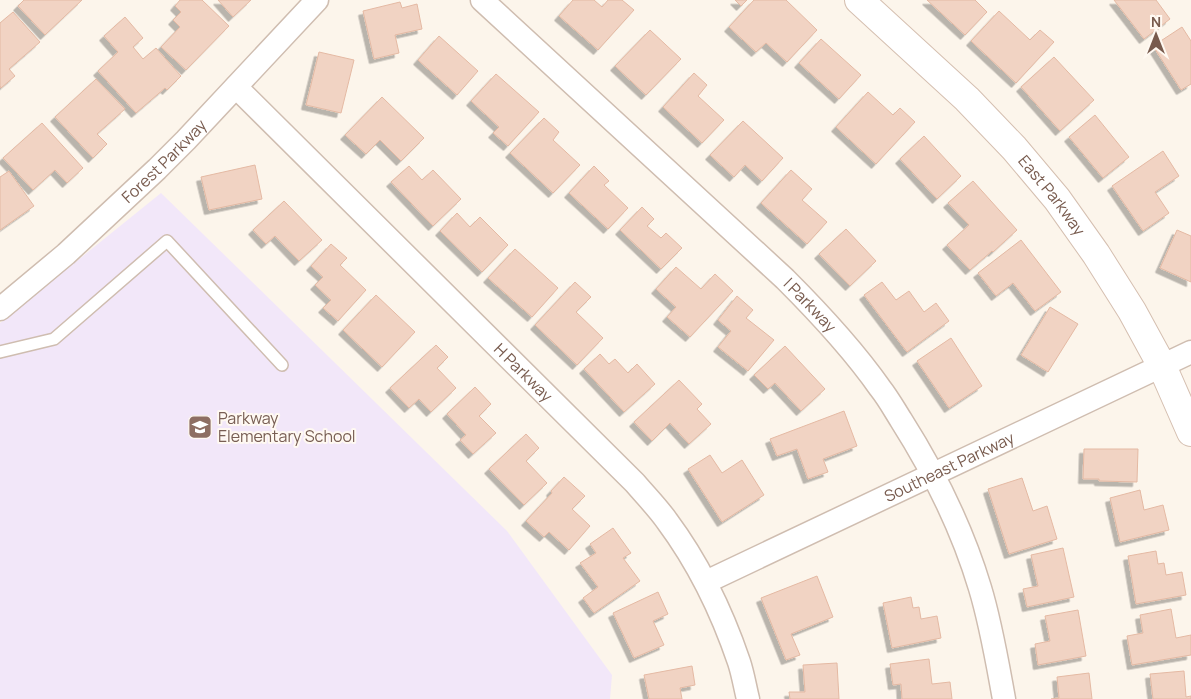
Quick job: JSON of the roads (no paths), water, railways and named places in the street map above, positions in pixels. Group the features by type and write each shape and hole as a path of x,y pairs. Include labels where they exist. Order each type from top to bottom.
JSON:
{"street":[{"name":"Forest Parkway","path":"0,309 66,254 157,169 317,0"},
{"name":"I Parkway","path":"482,0 778,273 818,312 881,388 920,450 960,532 979,586 992,633 1004,699"},
{"name":"East Parkway","path":"859,0 967,99 1014,148 1057,199 1096,254 1132,311 1162,366 1191,432"},
{"name":"H Parkway","path":"236,87 635,483 666,520 706,582 739,663 748,699"},
{"name":"Southeast Parkway","path":"706,582 1191,352"}],"lane":[{"path":"0,352 54,339 167,241 282,365"}],"place":[{"name":"Parkway Elementary School","path":"200,427"}]}
